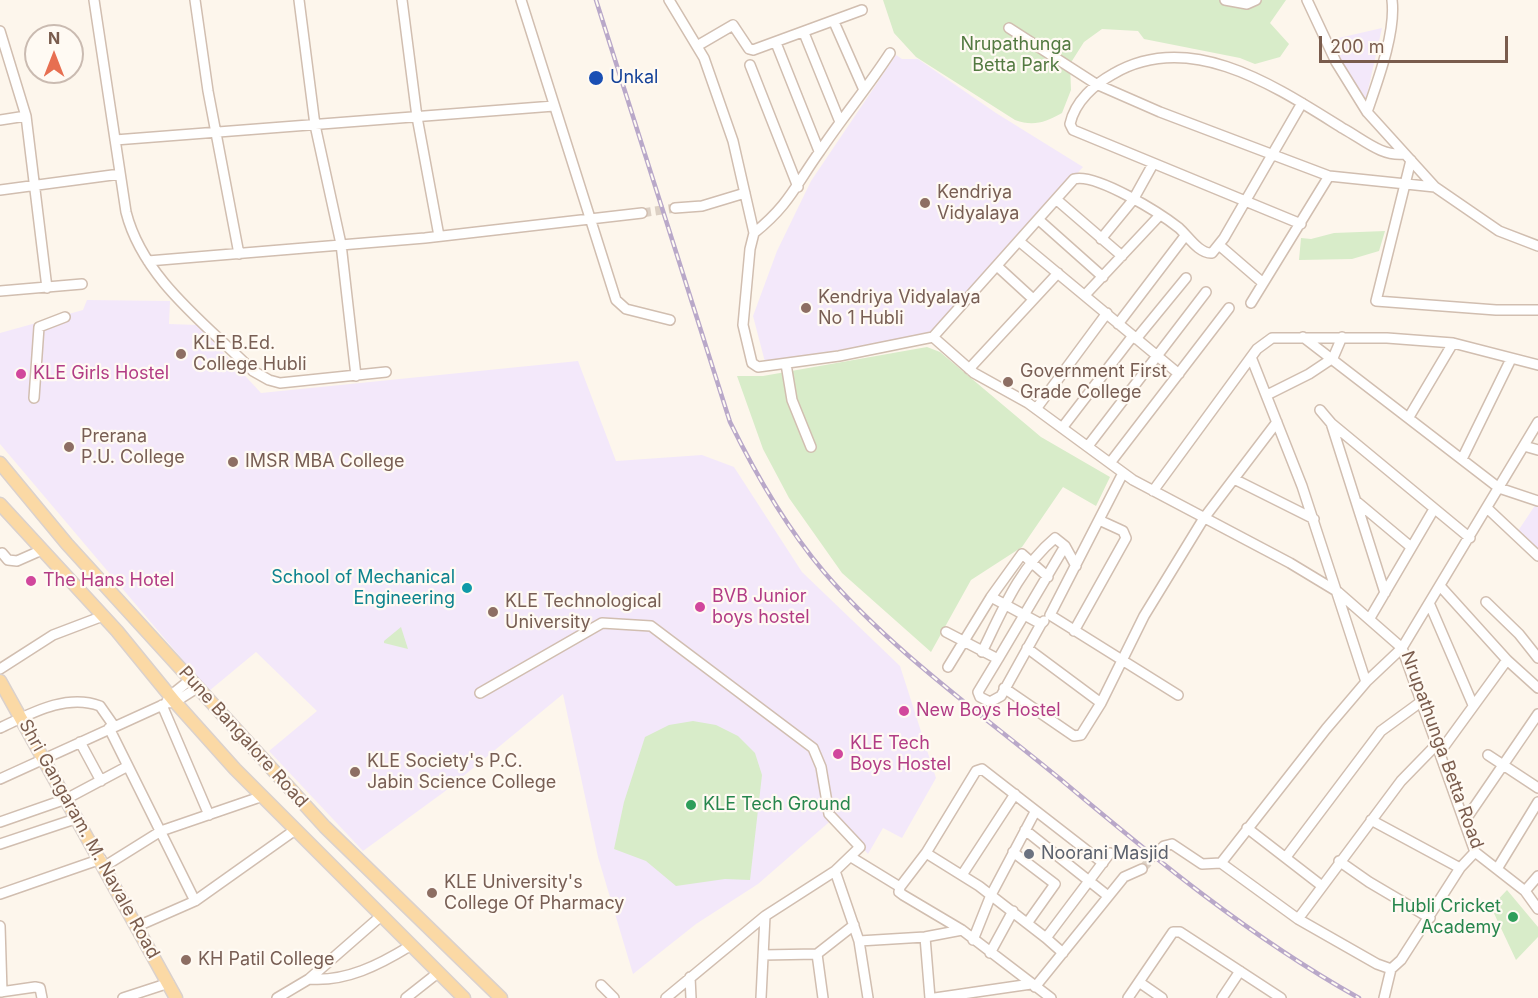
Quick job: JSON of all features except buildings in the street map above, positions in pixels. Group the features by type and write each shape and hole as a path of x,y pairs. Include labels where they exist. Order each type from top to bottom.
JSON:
{"main road":[{"name":"Pune Bangalore Road","path":"0,463 68,544 325,827 501,998"},
{"name":"Pune Bangalore Road","path":"0,504 103,616 168,702 464,998"},
{"name":"Shri Gangaram. M. Navale Road","path":"0,681 103,862 176,998"}],"street":[{"path":"94,0 130,227 148,261 167,286 260,376 280,383 386,372"},
{"path":"195,0 239,254"},
{"path":"299,0 315,125 341,244 356,376"},
{"path":"402,0 417,117 439,236"},
{"path":"521,0 618,303 626,309 670,320"},
{"path":"669,0 704,58 733,141 754,233 743,325 755,367 914,343 933,337 1074,180 1084,177 1160,215 1208,253 1219,245 1302,103"},
{"path":"1225,0 1247,4 1256,0"},
{"path":"1307,0 1336,62 1367,112 1435,187 1499,231 1538,246"},
{"path":"1367,112 1383,66 1394,15 1392,0"},
{"path":"697,46 732,25 736,27 750,50 776,43 862,10"},
{"path":"834,22 864,90"},
{"path":"1009,28 1096,84 1160,112 1271,155 1329,176 1435,187"},
{"path":"0,31 5,57 26,116 47,288"},
{"path":"804,33 840,122"},
{"path":"776,43 819,151"},
{"path":"754,233 776,215 798,187 819,151 890,53"},
{"path":"1301,224 1153,164 1071,127 1072,117 1096,84 1135,63 1194,58 1237,69 1302,103 1385,153 1408,157"},
{"path":"750,64 798,187"},
{"path":"115,140 554,106"},
{"path":"0,120 26,116"},
{"path":"1408,157 1407,184 1376,301 1496,310 1538,310"},
{"path":"1101,239 1133,200 1153,164"},
{"path":"0,190 120,174"},
{"path":"1251,303 1329,176"},
{"path":"675,208 702,206 745,193"},
{"path":"1057,200 1122,256"},
{"path":"148,261 439,236 642,213"},
{"path":"1085,295 1160,215"},
{"path":"1039,220 1103,277"},
{"path":"1118,324 1185,236"},
{"path":"1020,242 1179,374"},
{"path":"1219,245 1263,283"},
{"path":"997,266 1033,299"},
{"path":"969,369 1058,273"},
{"path":"1062,428 1134,338 1186,278"},
{"path":"0,291 82,284"},
{"path":"1088,446 1206,292"},
{"path":"1110,463 1229,308"},
{"path":"1036,409 1107,313"},
{"path":"34,398 39,327 65,317"},
{"path":"1302,336 1499,488 1538,501"},
{"path":"933,337 969,369 1036,409 1123,473 1338,592 1402,648 1366,682 1221,863"},
{"path":"1267,395 1309,374 1333,358 1342,337"},
{"path":"1153,491 1251,357 1272,338 1342,337 1454,343 1538,365"},
{"path":"1409,417 1454,343"},
{"path":"1251,357 1314,519 1366,682"},
{"path":"1462,459 1511,358"},
{"path":"786,364 792,400 811,447"},
{"path":"1320,410 1331,423 1470,538"},
{"path":"1004,688 1077,736 1081,735 1101,703 1144,616 1204,518 1277,422"},
{"name":"Nrupathunga Betta Road","path":"1538,422 1441,587 1402,648 1475,852 1526,891 1538,909"},
{"path":"1331,423 1385,593"},
{"path":"1524,446 1538,450"},
{"path":"1065,546 978,694 990,702 1001,696 1041,624 1050,615 1123,473"},
{"path":"1234,479 1314,519"},
{"path":"1356,501 1411,547"},
{"path":"1487,507 1538,556"},
{"path":"1370,618 1434,509"},
{"path":"1074,631 1126,538 1123,531 1099,520"},
{"path":"982,652 1005,604 1031,561 1055,538 1065,546 1076,566"},
{"path":"2,553 8,560 17,561 42,550"},
{"path":"948,667 991,597 1021,555 1024,554 1048,577"},
{"path":"1441,587 1508,660 1538,688"},
{"path":"991,597 1041,624"},
{"path":"1486,602 1519,634 1538,658"},
{"path":"1430,605 1473,705"},
{"path":"1050,615 1122,663 1178,695"},
{"path":"0,669 53,635 103,616"},
{"path":"480,693 602,623 651,626 813,748 821,767 829,814 861,847 835,871 765,916 666,998"},
{"path":"946,632 998,659"},
{"path":"1027,648 1101,703"},
{"path":"1298,919 1339,861 1401,781 1438,748 1508,660"},
{"path":"0,779 45,761 111,727 168,702 194,684"},
{"path":"0,728 60,703 88,702 104,708 128,766 195,901"},
{"path":"168,702 210,815"},
{"path":"1286,857 1381,731 1422,702"},
{"path":"1464,822 1538,714"},
{"path":"80,742 101,781"},
{"path":"1488,755 1538,788"},
{"path":"0,822 66,800 128,766"},
{"path":"1051,998 962,930 903,895 899,892 900,887 926,852 976,771 986,770 1035,812 1103,863"},
{"path":"962,875 1015,794"},
{"path":"0,894 103,862 161,831 263,796"},
{"path":"1497,869 1538,802"},
{"path":"973,940 991,895 1035,812"},
{"path":"0,844 78,818"},
{"path":"1371,820 1460,868"},
{"path":"1247,828 1322,886"},
{"path":"138,926 195,901 295,830"},
{"path":"1025,830 1108,896"},
{"path":"1156,853 1164,846 1172,844 1202,864 1221,863 1298,919 1377,964 1391,969"},
{"path":"926,852 1028,922 1063,953"},
{"path":"1013,852 1055,884 1028,922"},
{"path":"1384,998 1391,969 1401,960 1460,868 1475,852"},
{"path":"1047,938 1110,853"},
{"path":"851,857 900,887"},
{"path":"1339,861 1369,882 1430,918"},
{"path":"925,937 932,998 1033,985 1063,953 1124,877 1142,869"},
{"path":"835,871 859,941 868,998"},
{"path":"1526,891 1538,876"},
{"path":"990,953 1013,911"},
{"path":"277,998 309,979 381,916"},
{"path":"761,998 765,916"},
{"path":"763,955 817,954 854,925"},
{"path":"0,926 1,992 35,987 40,988 42,998"},
{"path":"859,941 925,937 962,930"},
{"path":"1128,998 1173,932 1180,932 1281,998"},
{"path":"309,979 334,980 385,961 410,946"},
{"path":"817,954 823,998"},
{"path":"1222,998 1240,971"},
{"path":"406,998 439,972"},
{"path":"690,977 691,998"},
{"path":"1139,982 1161,998"},
{"path":"123,998 169,983"},
{"path":"601,985 614,998"},
{"path":"1153,992 1169,998"}],"shaded area":[{"path":"1382,28 1366,99 1359,95 1330,40"},
{"name":"Kendriya Vidyalaya","path":"896,55 902,59 918,59 996,113 1083,167 930,335 765,362 753,316 777,251 811,181"},
{"name":"KLE Technological University","path":"87,300 170,301 169,324 198,325 261,393 578,361 616,461 702,455 734,467 802,572 900,666 936,778 902,838 883,828 868,854 835,817 758,884 696,924 633,974 598,857 563,694 444,792 363,851 269,751 317,711 256,652 209,691 0,444 0,333 83,310"},
{"path":"1538,501 1538,553 1516,534"}],"green space":[{"name":"Nrupathunga Betta Park","path":"883,0 1286,0 1270,23 1289,44 1280,57 1255,64 1240,58 1144,39 1138,31 1102,29 1084,42 1070,64 1071,90 1062,113 1045,121 1028,123 1015,120 916,57 894,33"},
{"path":"1385,231 1379,251 1352,259 1299,260 1301,238 1311,239 1334,233"},
{"path":"927,347 940,352 1041,437 1110,477 1096,506 1063,487 1022,547 971,580 931,652 842,573 789,498 763,449 737,376 763,376"},
{"path":"401,627 408,649 384,643 384,641"},
{"name":"KLE Tech Ground","path":"693,721 716,725 738,736 755,753 762,775 750,880 725,879 676,886 646,861 614,849 624,802 645,737 669,725"},
{"name":"Hubli Cricket Academy","path":"1507,890 1538,927 1538,937 1516,960 1491,907"}],"tunnel":[{"path":"642,213 675,208"},
{"path":"1142,869 1157,853"}],"railway":[{"path":"596,0 730,422 772,500 810,555 850,601 907,654 1131,838 1241,923 1359,998"}],"place":[{"name":"Unkal","path":"596,78"},
{"name":"Kendriya Vidyalaya","path":"925,203"},
{"name":"Kendriya Vidyalaya No 1 Hubli","path":"806,308"},
{"name":"KLE B.Ed. College Hubli","path":"181,354"},
{"name":"KLE Girls Hostel","path":"21,374"},
{"name":"Government First Grade College","path":"1008,382"},
{"name":"Prerana P.U. College","path":"69,447"},
{"name":"IMSR MBA College","path":"233,462"},
{"name":"The Hans Hotel","path":"31,581"},
{"name":"School of Mechanical Engineering","path":"467,588"},
{"name":"BVB Junior boys hostel","path":"700,607"},
{"name":"KLE Technological University","path":"493,612"},
{"name":"New Boys Hostel","path":"904,711"},
{"name":"KLE Tech Boys Hostel","path":"838,754"},
{"name":"KLE Society's P.C. Jabin Science College","path":"355,772"},
{"name":"KLE Tech Ground","path":"691,805"},
{"name":"Noorani Masjid","path":"1029,854"},
{"name":"KLE University's College Of Pharmacy","path":"432,893"},
{"name":"Hubli Cricket Academy","path":"1513,917"},
{"name":"KH Patil College","path":"186,960"}]}
